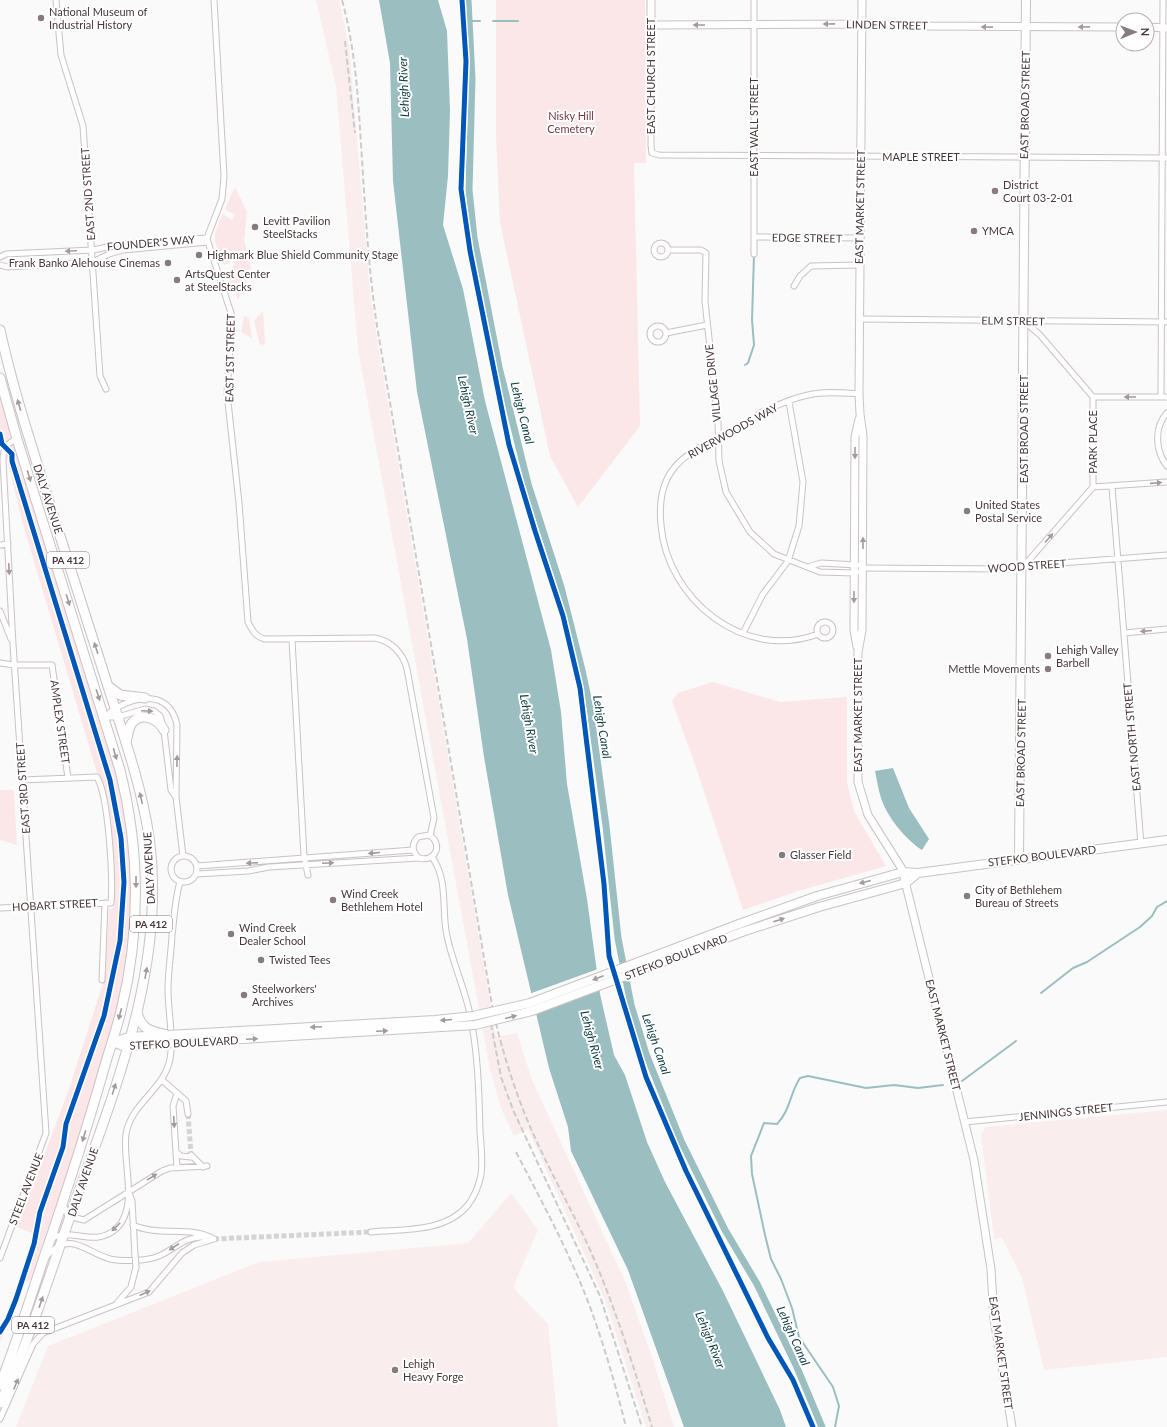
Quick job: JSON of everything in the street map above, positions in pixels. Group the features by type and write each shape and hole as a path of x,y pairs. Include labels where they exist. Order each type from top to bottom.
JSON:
{"highway":[{"name":"DALY AVENUE","path":"0,330 10,374 126,743 144,809 150,845 152,875 150,945 144,985 137,1011 110,1102 33,1325 0,1402"},
{"name":"DALY AVENUE","path":"0,377 17,439 104,716 125,792 135,853 136,870 136,919 131,963 121,1011 63,1201 17,1343 0,1385"},
{"path":"108,685 120,695 145,698"},
{"path":"126,743 130,727 140,718 146,717 153,719 162,725 164,730"},
{"path":"137,1011 141,1024 144,1027 157,1033 168,1035"}],"main road":[{"name":"EAST BROAD STREET","path":"1019,859 1023,567 1026,0"},
{"name":"STEFKO BOULEVARD","path":"112,1042 126,1047 474,1025 532,1011 741,928 817,896 903,872 918,873 1167,840"},
{"name":"STEFKO BOULEVARD","path":"112,1042 129,1037 427,1021 473,1016 530,1003 741,928 906,883 918,873"}],"street":[{"name":"EAST 2ND STREET","path":"56,0 61,55 83,126 93,250 100,376 106,389"},
{"path":"0,265 7,267 93,262 109,254 123,250 207,240 222,199 224,176 214,0"},
{"name":"EAST CHURCH STREET","path":"651,0 652,152"},
{"name":"EAST WALL STREET","path":"754,0 754,254"},
{"name":"EAST MARKET STREET","path":"862,0 859,266 860,414 863,436 862,630 858,652 858,782 868,815 903,872 965,1122 978,1180 991,1268 994,1319 1012,1427"},
{"path":"1024,321 1040,335 1093,397 1164,397 1161,322 1165,28 1163,0"},
{"name":"LINDEN STREET","path":"651,25 862,24 1115,27"},
{"name":"MAPLE STREET","path":"652,152 659,155 1164,158"},
{"name":"EDGE STREET","path":"754,237 859,238"},
{"name":"FOUNDER'S WAY","path":"0,257 6,254 93,250 122,244 207,240"},
{"name":"EAST 1ST STREET","path":"207,240 232,316 227,393 239,503 248,622 252,631 258,637 264,639 292,640"},
{"name":"VILLAGE DRIVE","path":"668,250 701,250 706,253 704,280 707,325 718,422 718,440 722,480 732,505 755,537 774,554 788,561 820,572 854,574"},
{"path":"794,286 800,276 812,266 859,266"},
{"name":"ELM STREET","path":"860,319 1167,322"},
{"path":"666,333 707,325"},
{"path":"0,377 10,374"},
{"name":"RIVERWOODS WAY","path":"818,634 808,638 786,640 766,638 743,633 711,616 688,595 671,566 662,534 661,498 667,480 674,469 686,456 718,440 759,414 809,394 860,394"},
{"name":"PARK PLACE","path":"1093,397 1093,487"},
{"path":"743,633 763,594 788,561 799,526 803,496 802,471 792,428 789,402"},
{"path":"1167,413 1159,427 1158,439 1159,451 1167,466"},
{"name":"EAST MARKET STREET","path":"858,652 854,630 855,437 860,414"},
{"name":"EAST 3RD STREET","path":"17,439 8,443 3,452 14,665 46,1133 43,1143"},
{"path":"1023,567 1093,487 1112,487 1167,482"},
{"name":"EAST NORTH STREET","path":"1112,487 1141,844"},
{"path":"0,544 8,544"},
{"name":"WOOD STREET","path":"862,568 1009,569 1167,556"},
{"name":"VILLAGE DRIVE","path":"808,567 822,563 854,563"},
{"path":"854,563 862,568 854,574"},
{"path":"0,611 13,644"},
{"path":"1124,633 1167,629"},
{"path":"308,875 292,640 375,638 391,645 403,658 434,818 430,836"},
{"path":"0,663 14,665"},
{"name":"AMPLEX STREET","path":"14,665 52,666 68,778"},
{"path":"104,716 115,707 145,698 156,699 163,702 170,708 176,720 176,797 182,856"},
{"path":"104,716 118,717 143,710 152,710 160,716 164,730 171,790 176,797"},
{"name":"HOBART STREET","path":"0,908 111,903 112,880 109,842 103,797 97,777 68,778"},
{"path":"22,780 68,778"},
{"path":"197,866 419,858 427,859 432,857 436,852 437,844 430,836 425,834 418,837 413,844 413,850 419,858"},
{"path":"197,874 248,871 306,862 413,850"},
{"path":"182,856 193,860 197,866 197,874 192,880 180,882 174,877 171,870 175,860 182,856"},
{"path":"371,1232 432,1226 448,1221 468,1206 474,1195 481,1175 477,1059 468,1007 446,935 442,877 438,866 432,857"},
{"path":"109,1307 127,1294 134,1280 136,1267 132,1201 129,1192 126,1145 128,1127 134,1114 162,1080 171,1053 168,976 180,882"},
{"path":"102,980 105,903"},
{"path":"162,1080 186,1101 188,1114"},
{"path":"177,1093 173,1106 177,1168"},
{"name":"JENNINGS STREET","path":"965,1122 1167,1102"},
{"name":"STEEL AVENUE","path":"0,1258 1,1251 43,1143"},
{"path":"63,1201 66,1213 70,1217 79,1220 87,1219 162,1171 177,1168 205,1166 191,1156 181,1156 176,1151"},
{"path":"191,1156 192,1167"},
{"path":"49,1241 57,1236 64,1235 92,1238 110,1233 123,1220 129,1192"},
{"path":"133,1225 149,1230 201,1234 211,1239"},
{"path":"43,1261 52,1251 60,1246 69,1244 81,1245 113,1259 148,1258 162,1254 187,1239 201,1237 211,1239"},
{"path":"0,1419 35,1341 52,1329 149,1292 182,1253 194,1245 211,1239"}],"shaded area":[{"path":"316,0 339,0 349,46 370,291 377,339 496,1037 517,1033 532,1080 625,1281 651,1354 674,1427 646,1427 605,1300 528,1129 514,1136 501,1108 490,1069 358,349 336,86"},
{"path":"1167,1110 1167,1357 1044,1370 1022,1278 1002,1238 994,1239 981,1135 985,1127"},
{"path":"511,1193 538,1230 513,1287 548,1324 558,1427 16,1427 48,1346 259,1262 468,1243"}],"green space":[{"name":"Nisky Hill Cemetery","path":"496,0 645,0 646,163 634,163 640,426 578,507 550,456 500,222 496,134"},
{"path":"235,187 247,212 244,240 251,268 238,300 228,273 235,264 233,260 224,265 215,240 215,234 223,214 232,220 235,215 225,209"},
{"path":"263,311 265,344 260,345 254,321"},
{"path":"244,316 249,318 252,338 241,332"},
{"path":"0,397 110,749 127,817 133,876 130,944 116,1019 52,1219 31,1279 26,1283 0,1342 0,1328 18,1289 34,1237 32,1233 17,1227 69,1089 105,977 109,909 114,908 114,871 111,835 105,799 22,521 6,454 0,440"},
{"name":"Glasser Field","path":"713,682 780,702 847,697 847,783 854,811 886,866 798,891 743,910 695,764 672,701 678,693"},
{"path":"0,790 14,790 17,845 0,840"}],"water":[{"name":"Lehigh River","path":"379,0 438,0 447,31 450,110 448,176 443,225 463,289 485,401 551,650 561,712 567,784 587,899 600,994 614,1055 625,1075 647,1142 665,1182 723,1291 780,1410 786,1427 684,1427 628,1270 571,1151 568,1127 549,1068 508,895 484,757 467,639 417,392 393,181 390,63"},
{"path":"893,768 909,808 929,839 922,850 904,834 892,820 881,798 875,771"}],"pier":[{"path":"598,969 601,990 534,1015 529,994"}],"waterway":[{"name":"Lehigh Canal","path":"468,0 472,79 469,190 474,238 499,367 528,484 561,587 590,708 606,826 618,938 631,1005 646,1054 681,1141 725,1230 757,1284 796,1365 822,1427"},
{"path":"470,21 480,21"},
{"path":"493,21 518,21"},
{"path":"745,365 748,363 754,345 752,320 754,255"},
{"path":"1041,993 1073,968 1087,962 1140,927 1152,916 1157,907 1167,901"},
{"path":"962,1081 1016,1041"},
{"path":"835,1427 839,1406 833,1387 799,1337 792,1308 781,1279 771,1259 752,1174 751,1156 764,1123 777,1124 785,1113 800,1078 808,1076 866,1088 894,1085 918,1088 943,1085"}],"tunnel":[{"path":"188,1114 191,1154"},
{"path":"214,1239 371,1232"}],"railway":[{"path":"342,0 350,36 359,108 365,213 377,326 493,1011 499,1037 519,1100 531,1130 583,1234 609,1295 652,1427"},
{"path":"345,41 355,133"},
{"path":"491,1024 501,1077 513,1110 600,1296 642,1427"},
{"path":"516,1152 562,1243 587,1299 618,1394 626,1427"}],"cycle path":[{"path":"462,0 466,61 461,189 470,251 509,445 563,616 580,688 604,884 609,956 646,1077 686,1171 768,1338 793,1380 813,1427"},
{"path":"0,434 2,444 12,454 12,461 110,780 121,838 124,882 120,941 104,1016 66,1124 63,1147 40,1212 34,1244 16,1299 8,1319 0,1332"}],"place":[{"name":"National Museum of Industrial History","path":"41,18"},
{"name":"District Court 03-2-01","path":"995,191"},
{"name":"Levitt Pavilion SteelStacks","path":"255,227"},
{"name":"YMCA","path":"974,231"},
{"name":"Highmark Blue Shield Community Stage","path":"199,255"},
{"name":"Frank Banko Alehouse Cinemas","path":"168,263"},
{"name":"ArtsQuest Center at SteelStacks","path":"177,280"},
{"name":"United States Postal Service","path":"967,511"},
{"name":"Lehigh Valley Barbell","path":"1048,656"},
{"name":"Mettle Movements","path":"1048,669"},
{"name":"Glasser Field","path":"782,855"},
{"name":"City of Bethlehem Bureau of Streets","path":"967,896"},
{"name":"Wind Creek Bethlehem Hotel","path":"333,900"},
{"name":"Wind Creek Dealer School","path":"231,934"},
{"name":"Twisted Tees","path":"261,960"},
{"name":"Steelworkers' Archives","path":"244,995"},
{"name":"Lehigh Heavy Forge","path":"395,1370"}]}
